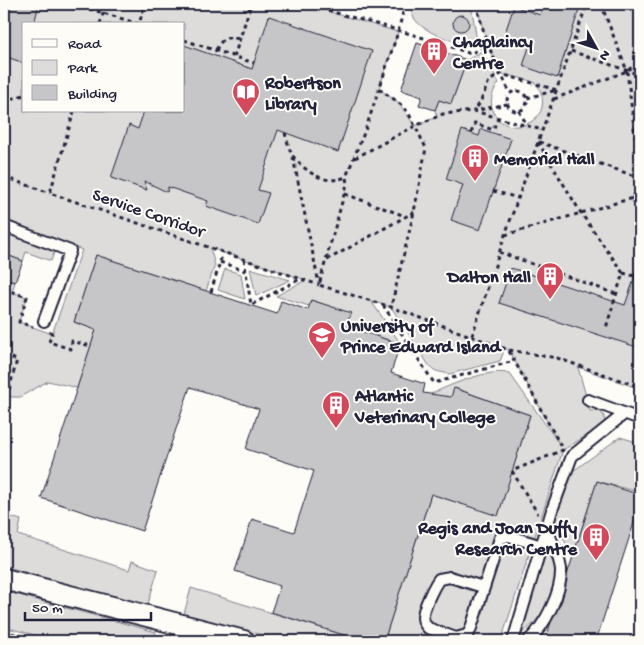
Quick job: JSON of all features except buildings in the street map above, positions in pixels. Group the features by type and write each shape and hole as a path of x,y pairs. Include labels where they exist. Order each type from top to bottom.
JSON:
{"street":[{"path":"4,578 244,641"}],"lane":[{"path":"4,226 70,251 44,326"},
{"path":"588,400 640,419"},
{"path":"512,641 572,456 624,414"},
{"path":"528,641 537,634 543,625 560,580 558,556 547,529"},
{"path":"483,587 450,577 439,579 435,584 423,614 425,625 428,628 456,638 467,635 470,631 500,538 509,536 542,546"}],"path":[{"path":"74,4 133,22"},
{"path":"101,22 106,4"},
{"path":"140,22 145,4"},
{"path":"234,57 251,4"},
{"path":"305,4 398,32 428,38 471,54 487,43"},
{"path":"319,285 345,194 346,177 355,158 379,89 406,4"},
{"path":"476,4 487,43 510,93"},
{"path":"472,336 499,252 587,4"},
{"path":"601,4 627,71 640,177 633,198"},
{"path":"216,50 221,40 226,37 240,39"},
{"path":"185,40 254,63"},
{"path":"570,50 640,75"},
{"path":"554,99 627,71 640,61"},
{"path":"474,111 480,104 489,81 501,74 557,90"},
{"path":"379,89 398,102 408,112 426,148 414,212 391,307"},
{"path":"527,98 557,90"},
{"path":"510,93 520,91 527,98"},
{"path":"510,93 507,104 512,110 519,111 525,107 527,98"},
{"path":"4,101 22,96"},
{"path":"355,158 415,126 443,114 474,111 507,104"},
{"path":"474,111 542,130"},
{"path":"519,111 527,125"},
{"path":"50,193 74,112"},
{"path":"471,133 475,123 493,130 498,118"},
{"path":"284,132 293,156 319,285"},
{"path":"538,141 640,177"},
{"path":"538,141 581,213 623,273 635,276"},
{"path":"293,156 317,177 329,181 346,177"},
{"name":"Service Corridor","path":"4,178 319,285 383,304 509,350 557,358 640,387"},
{"path":"493,191 518,198"},
{"path":"345,194 406,216"},
{"path":"505,235 633,198 640,200"},
{"path":"326,260 414,212"},
{"path":"211,292 223,252"},
{"path":"499,252 616,294"},
{"path":"244,259 251,306 300,278"},
{"path":"220,262 246,271"},
{"path":"606,328 623,273"},
{"path":"4,294 8,280"},
{"path":"5,289 28,297 18,322 35,328"},
{"path":"383,304 434,383 514,361"},
{"path":"44,326 52,334"},
{"path":"44,326 52,334"},
{"path":"52,334 49,342 70,349 72,341 91,346"},
{"path":"509,350 562,450 512,471 547,529"},
{"path":"4,355 17,360 7,397"},
{"path":"4,631 38,641"}],"green space":[{"path":"4,4 303,4 398,32 379,89 398,102 415,126 437,117 435,110 439,100 451,104 467,60 482,51 499,83 492,95 492,108 497,118 505,124 515,126 533,121 539,113 542,104 541,93 535,83 501,74 487,43 476,4 640,4 640,179 632,203 640,205 640,389 578,367 590,411 600,411 604,416 605,424 563,450 501,641 384,641 431,494 498,515 530,415 455,388 450,401 431,394 482,375 502,372 510,374 558,442 509,350 502,348 503,354 500,361 449,374 436,371 430,367 391,307 371,301 401,344 346,326 350,313 311,300 309,306 276,296 306,280 210,248 215,265 206,291 96,255 74,322 96,330 77,388 48,381 20,397 4,397 4,279 15,282 12,292 27,297 19,322 52,334 82,250 4,219"},
{"path":"412,4 471,4 477,41 468,45 431,32 415,20"},
{"path":"4,232 55,250 51,261 26,252 23,261 4,254"},
{"path":"250,268 253,269 290,280 256,296"},
{"path":"225,269 241,274 245,299 218,290"},
{"path":"620,437 640,443 640,483 638,492 597,481 573,556 554,522 573,471"},
{"path":"4,515 21,520 18,535 129,570 132,561 158,570 147,607 4,566"},
{"path":"549,544 555,563 554,585 551,595 541,614 527,630 518,636"},
{"path":"191,588 363,641 285,641 184,614"},
{"path":"4,591 156,632 153,641 58,641 4,627"}],"place":[{"name":"Chaplaincy Centre","path":"434,75"},
{"name":"Robertson Library","path":"246,116"},
{"name":"Memorial Hall","path":"475,182"},
{"name":"Dalton Hall","path":"550,300"},
{"name":"University of Prince Edward Island","path":"322,359"},
{"name":"Atlantic Veterinary College","path":"336,429"},
{"name":"Regis and Joan Duffy Research Centre","path":"596,561"}]}
